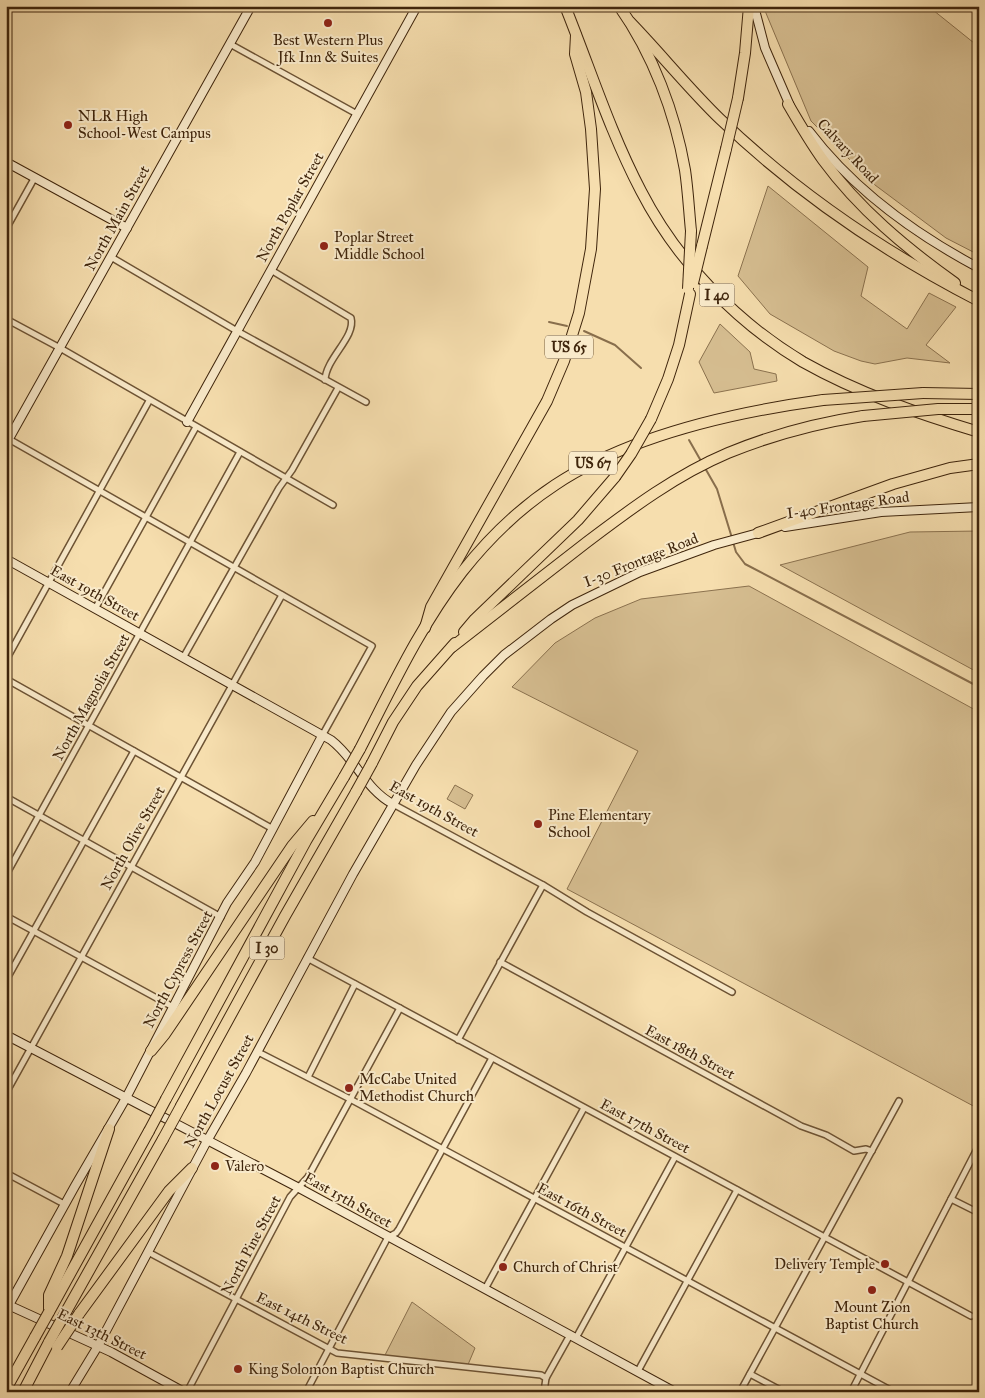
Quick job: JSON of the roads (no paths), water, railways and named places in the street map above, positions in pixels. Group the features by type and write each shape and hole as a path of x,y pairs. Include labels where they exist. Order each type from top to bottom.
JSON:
{"highway":[{"name":"I 40","path":"565,6 584,52 605,112 642,193 666,232 702,280 743,318 781,347 805,362 863,391 979,432"},
{"path":"619,6 630,22 683,81 720,118 787,178 839,218 888,250 936,279 979,300"},
{"path":"689,292 738,98 745,53 749,6"},
{"path":"452,647 475,619 578,520 615,477 651,419 668,379 679,345 689,292 691,231 685,170 674,124 659,81 630,22"},
{"name":"US 65","path":"425,628 431,607 547,401 564,362 579,312 591,249 595,189 591,129 586,92 575,54 576,35"},
{"path":"788,104 824,161 854,196 911,250 979,300"},
{"name":"US 67","path":"425,628 462,573 491,540 525,507 556,484 608,456 695,426 767,409 823,400 923,393 979,394"},
{"path":"452,647 634,506 678,478 727,454 795,430 830,421 938,409 975,409"},
{"path":"758,532 893,484 950,468 979,464"},
{"name":"I 30","path":"6,1389 425,628"},
{"name":"I 30","path":"22,1392 37,1364 53,1344 67,1310 285,916 356,792 393,722 417,686 452,647"},
{"path":"151,1051 165,1034 292,846 331,800"},
{"path":"51,1306 49,1295 67,1256 109,1129"},
{"path":"53,1344 79,1314 168,1192 192,1168"}],"main road":[{"name":"North Main Street","path":"7,440 252,6"},
{"name":"North Poplar Street","path":"187,422 417,6"},
{"name":"Calvary Road","path":"754,6 765,48 788,104 821,146 868,193 920,233 979,268"},
{"path":"6,162 127,228"},
{"name":"I-40 Frontage Road","path":"723,543 758,532 873,513 979,507"},
{"name":"I-30 Frontage Road","path":"393,804 419,759 451,712 482,676 524,639 572,606 612,585 640,572 723,543"},
{"name":"East 19th Street","path":"6,559 336,744 378,794 393,804"},
{"name":"North Cypress Street","path":"8,1304 109,1129 227,903 256,862 322,736"},
{"name":"North Locust Street","path":"70,1392 98,1346 192,1168 258,1052 307,958 393,804"},
{"name":"East 15th Street","path":"6,1035 299,1188 675,1392"},
{"name":"East 13th Street","path":"8,1304 98,1346 186,1392"}],"street":[{"path":"230,44 357,114"},
{"path":"6,229 35,177"},
{"path":"111,257 237,331 366,402"},
{"path":"271,270 349,315 351,318 352,326 327,369 325,380"},
{"path":"6,319 333,505"},
{"path":"183,658 338,388"},
{"path":"6,660 150,400"},
{"path":"95,609 196,427"},
{"path":"7,440 282,594"},
{"name":"North Magnolia Street","path":"6,876 240,452"},
{"name":"North Cypress Street","path":"282,594 372,646 322,736"},
{"name":"North Olive Street","path":"6,1093 282,594"},
{"path":"6,679 273,829"},
{"path":"9,975 134,751"},
{"path":"6,797 221,917"},
{"name":"East 19th Street","path":"393,804 543,885 587,912 732,992"},
{"path":"458,1040 543,885"},
{"path":"6,916 173,1007"},
{"name":"East 17th Street","path":"307,958 971,1316"},
{"name":"East 18th Street","path":"500,962 800,1126 826,1135 854,1151 872,1150"},
{"path":"308,1077 355,984"},
{"name":"North Pine Street","path":"186,1392 290,1197 308,1177 400,1008"},
{"name":"East 16th Street","path":"258,1052 350,1099 894,1392"},
{"path":"306,1392 388,1237 396,1233 492,1058"},
{"path":"740,1392 899,1101"},
{"path":"485,1289 584,1108"},
{"path":"851,1392 979,1145"},
{"path":"544,1392 546,1378 573,1337 625,1248 675,1157"},
{"path":"6,1173 64,1204"},
{"path":"638,1371 737,1190"},
{"path":"951,1199 979,1212"},
{"name":"East 14th Street","path":"148,1252 236,1300 342,1354 541,1375 546,1378"},
{"path":"750,1374 784,1392"}],"waterway":[{"path":"549,322 567,326"},
{"path":"584,331 615,345 641,368"},
{"path":"689,440 701,461"},
{"path":"705,468 717,489 732,538"},
{"path":"733,542 736,552 745,564 979,687"}],"place":[{"name":"Best Western Plus Jfk Inn & Suites","path":"328,23"},
{"name":"NLR High School-West Campus","path":"68,125"},
{"name":"Poplar Street Middle School","path":"324,246"},
{"name":"Pine Elementary School","path":"538,824"},
{"name":"McCabe United Methodist Church","path":"349,1088"},
{"name":"Valero","path":"215,1166"},
{"name":"Delivery Temple","path":"885,1264"},
{"name":"Church of Christ","path":"503,1267"},
{"name":"Mount Zion Baptist Church","path":"872,1290"},
{"name":"King Solomon Baptist Church","path":"238,1369"}]}
